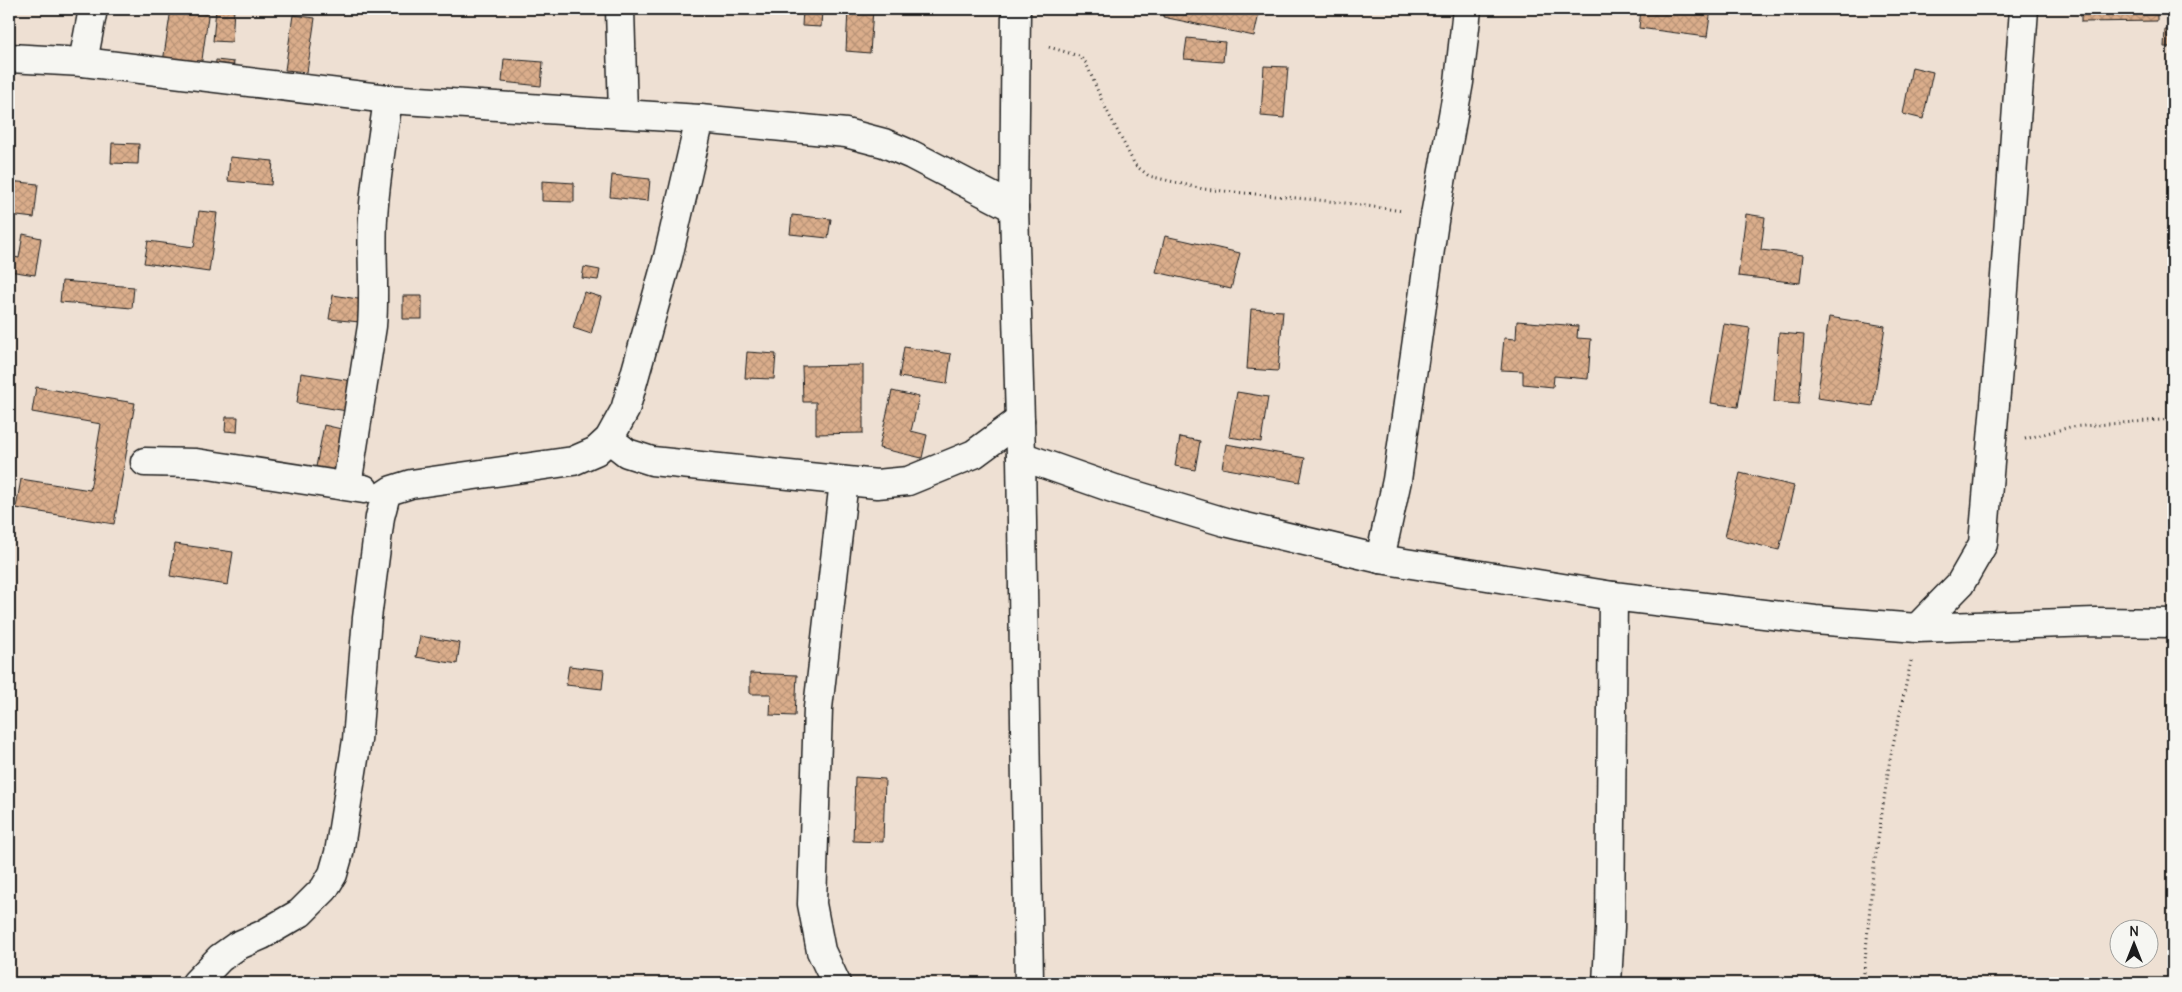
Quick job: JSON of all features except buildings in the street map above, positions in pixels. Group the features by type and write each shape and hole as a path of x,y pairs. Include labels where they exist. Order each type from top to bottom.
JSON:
{"street":[{"path":"83,62 93,9"},
{"path":"620,9 623,114"},
{"path":"1016,9 1014,208 1021,456 1030,983"},
{"path":"1380,559 1397,480 1434,221 1459,82 1467,9"},
{"path":"1917,628 1960,584 1983,544 1992,452 2024,9"},
{"path":"9,58 83,62 388,99 700,119 846,133 884,143 912,155 1014,208"},
{"path":"347,485 372,326 374,305 371,263 373,216 388,99"},
{"path":"196,983 204,972 237,946 262,935 300,913 324,889 333,874 339,853 357,740 367,618 380,517 386,494 411,484 573,461 596,451 609,439 626,410 668,257 700,119"},
{"path":"609,439 627,453 652,461 877,484 908,481 974,454 1020,420"},
{"path":"1021,456 1115,489 1225,522 1380,559 1613,596 1815,620 1917,628 2096,622 2173,623"},
{"path":"145,462 196,463 347,485 386,494"},
{"path":"836,983 821,951 812,904 818,708 844,481"},
{"path":"1607,983 1610,928 1613,596"}],"path":[{"path":"1015,36 1079,56 1086,63 1102,101 1135,165 1149,176 1203,189 1338,202 1402,211 1434,221"},
{"path":"1992,452 2017,442 2070,427 2173,419"},
{"path":"1863,983 1874,874 1890,758 1917,628"}]}
